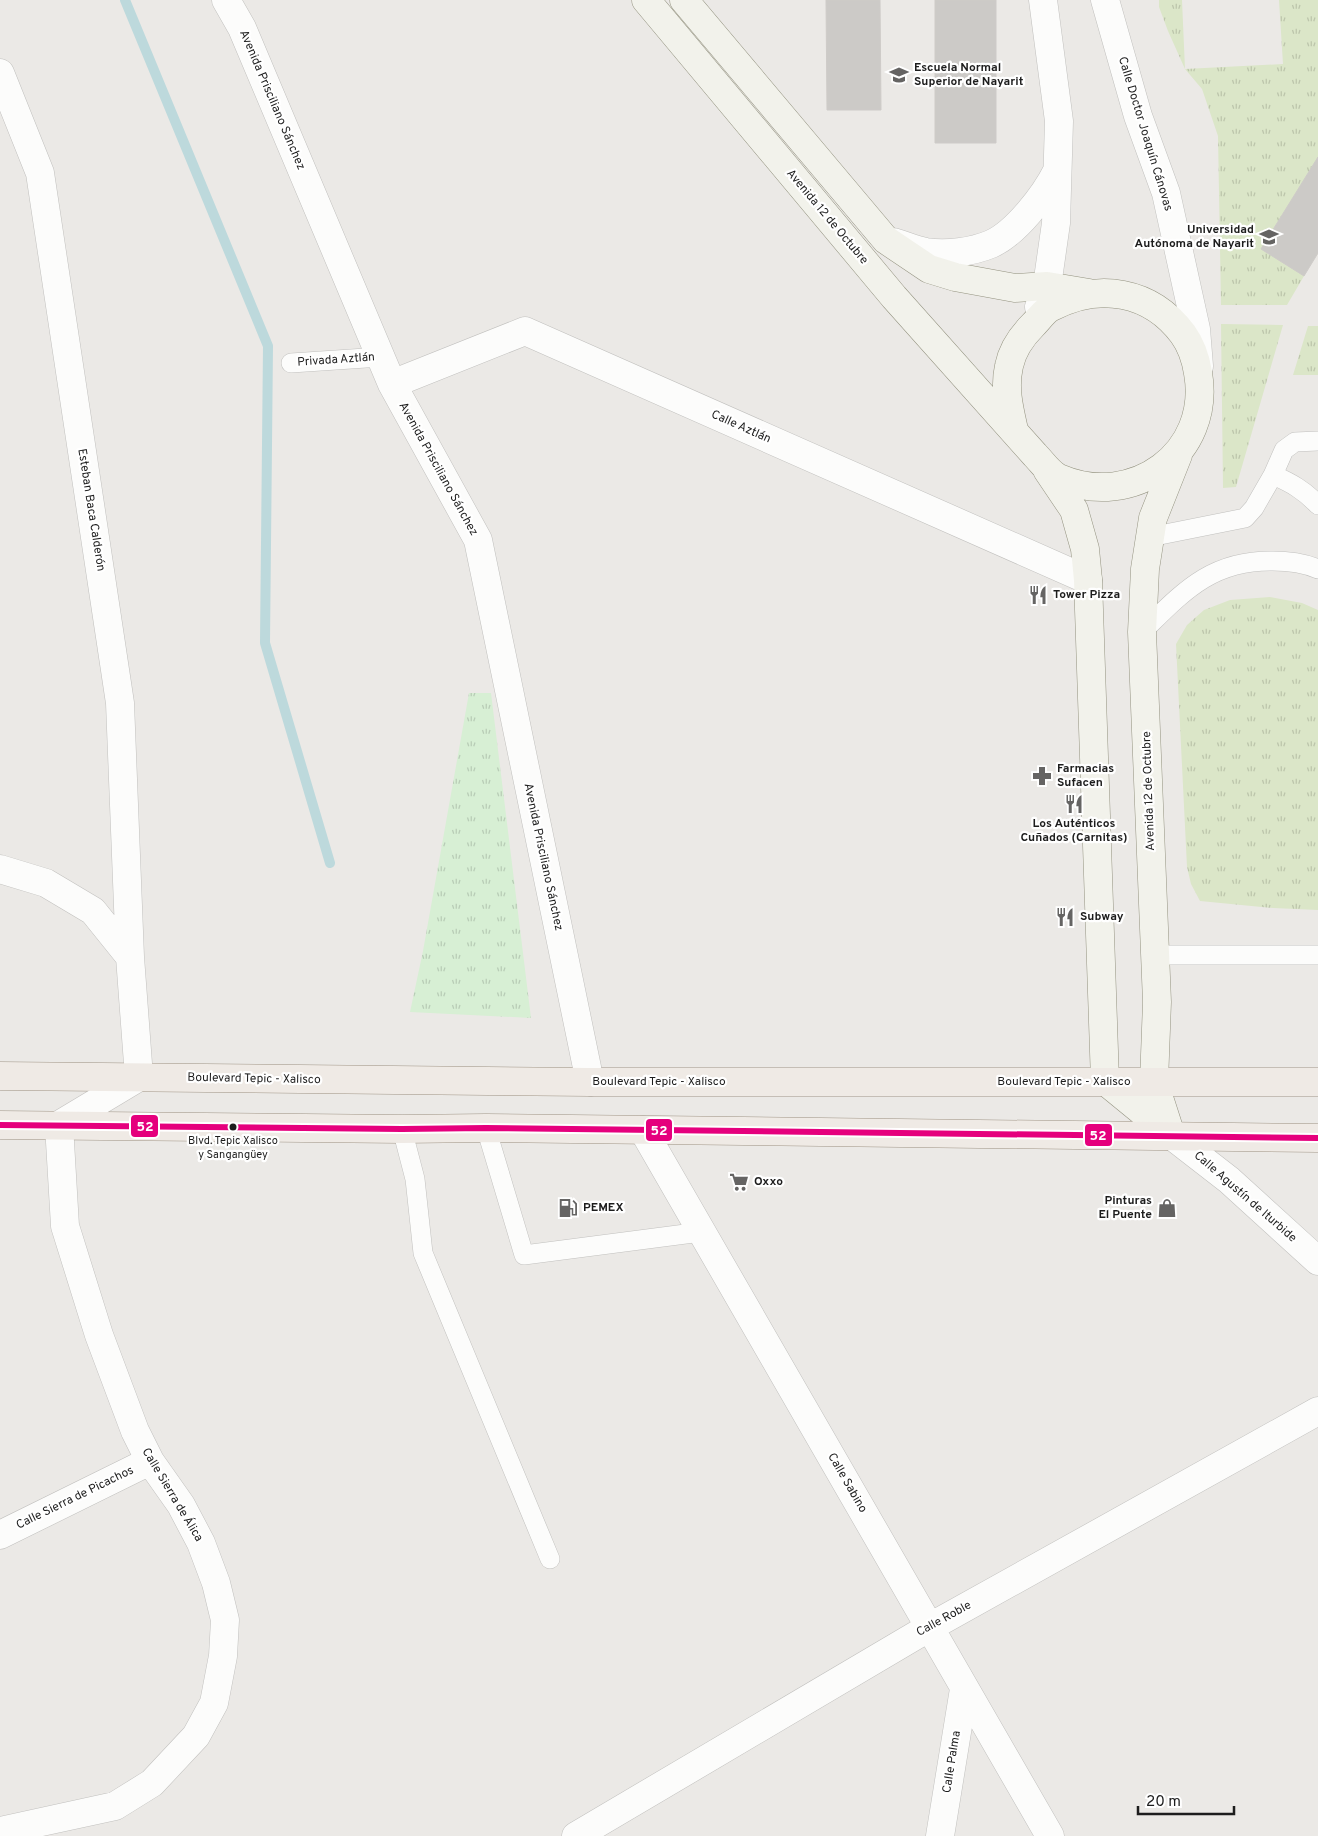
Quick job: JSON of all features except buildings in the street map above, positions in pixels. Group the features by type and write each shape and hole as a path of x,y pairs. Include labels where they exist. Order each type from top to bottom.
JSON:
{"main road":[{"name":"Avenida 12 de Octubre","path":"646,0 894,297 1039,459 1058,477 1090,487 1123,486 1154,473 1179,451"},
{"name":"Avenida 12 de Octubre","path":"684,0 886,240 929,269 955,277 1014,288 1048,286 1090,293 1117,293 1143,301 1166,315 1184,335 1196,360 1200,387 1196,421 1179,451 1153,518 1145,569 1142,632 1156,955 1157,1002 1154,1082 1171,1135"},
{"name":"Avenida 12 de Octubre","path":"1014,430 1006,398 1009,366 1022,336 1051,307 1090,293"},
{"name":"Avenida 12 de Octubre","path":"1039,459 1074,510 1085,549 1088,580 1105,1081"},
{"name":"Boulevard Tepic - Xalisco","path":"0,1076 590,1082 1318,1082"},
{"path":"1105,1081 1171,1135"},
{"path":"0,1125 402,1129 486,1128 1318,1138"}],"street":[{"name":"Avenida Prisciliano Sánchez","path":"226,0 242,28 392,384 478,540 590,1082"},
{"path":"1022,336 1042,301 1048,286 1056,223 1059,121 1043,0"},
{"name":"Calle Doctor Joaquín Cánovas","path":"1105,0 1138,116 1166,193 1196,329 1200,387"},
{"name":"Esteban Baca Calderón","path":"0,73 40,173 120,703 130,956 139,1078"},
{"path":"886,240 927,252 973,250 992,244 1013,228 1032,208 1049,187 1057,170"},
{"name":"Calle Aztlán","path":"392,384 525,331 1088,580"},
{"path":"0,869 46,883 93,911 130,956"},
{"path":"59,1125 139,1078"},
{"name":"Calle Sierra de Álica","path":"0,1831 115,1806 152,1783 196,1736 214,1703 223,1656 225,1620 216,1584 202,1543 180,1505 150,1462 135,1431 99,1335 64,1226 59,1125"},
{"name":"Calle Sabino","path":"643,1130 1050,1836"},
{"name":"Calle Agustín de Iturbide","path":"1171,1135 1229,1180 1318,1261"},
{"name":"Calle Roble","path":"576,1836 930,1627 1318,1411"},
{"name":"Calle Sierra de Picachos","path":"1,1532 150,1462"},
{"name":"Calle Palma","path":"940,1836 964,1689"}],"lane":[{"name":"Privada Aztlán","path":"291,363 381,357"},
{"path":"1150,537 1244,518 1254,508 1273,475 1284,450 1295,442 1318,441"},
{"path":"1273,475 1294,484 1308,494 1318,505"},
{"path":"1142,632 1188,588 1217,571 1253,560 1316,562"},
{"path":"1156,955 1318,955"},
{"path":"486,1128 524,1255 701,1232"},
{"path":"402,1129 414,1180 423,1253 550,1559"}],"green space":[{"path":"1159,0 1182,0 1185,69 1168,31 1159,7"},
{"path":"1279,0 1318,0 1318,157 1304,276 1287,305 1221,305 1218,136 1202,89 1185,69 1283,64"},
{"path":"1221,324 1283,325 1236,487 1223,488"},
{"path":"1308,326 1318,326 1318,375 1293,375"},
{"path":"1270,597 1302,603 1318,610 1318,910 1200,901 1191,884 1187,867 1176,644 1187,625 1204,610 1230,600"},
{"path":"469,693 491,693 531,1018 410,1012 423,951"}],"waterway":[{"path":"125,0 268,346 265,643 330,863"}],"transit line":[{"name":"52","path":"0,1125 402,1129 486,1128 1318,1138"}],"place":[{"name":"Escuela Normal Superior de Nayarit","path":"899,75"},
{"name":"Universidad Autónoma de Nayarit","path":"1269,237"},
{"name":"Tower Pizza","path":"1038,595"},
{"name":"Farmacias Sufacen","path":"1042,776"},
{"name":"Los Auténticos Cuñados (Carnitas)","path":"1074,804"},
{"name":"Subway","path":"1065,917"},
{"name":"Blvd. Tepic Xalisco y Sangangüey","path":"233,1127"},
{"name":"Oxxo","path":"739,1182"},
{"name":"PEMEX","path":"568,1208"},
{"name":"Pinturas El Puente","path":"1167,1208"}]}
